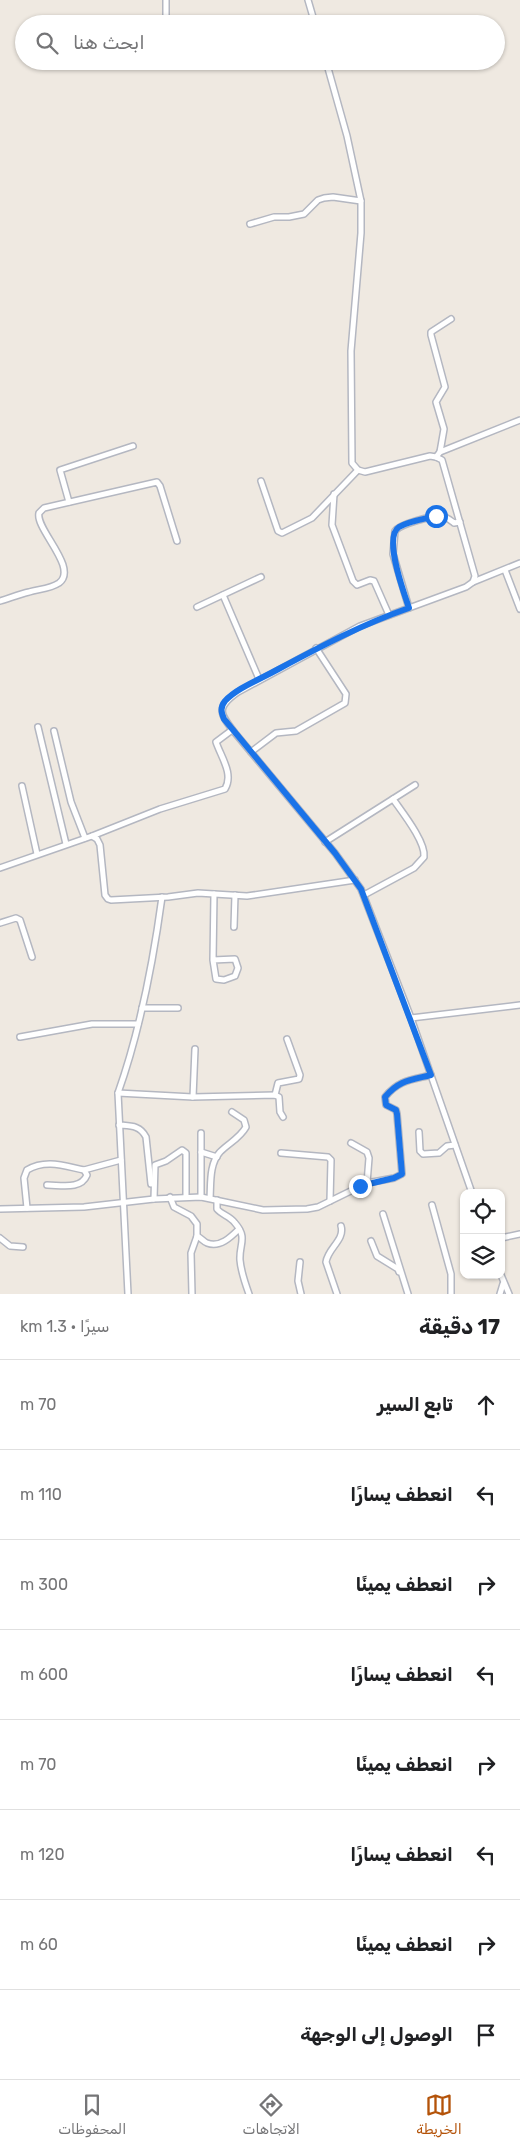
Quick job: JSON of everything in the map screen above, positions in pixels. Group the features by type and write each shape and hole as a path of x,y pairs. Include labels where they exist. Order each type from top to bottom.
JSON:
{"street":[{"path":"166,0 166,15"},
{"path":"308,0 312,15"},
{"path":"329,70 347,136 361,201 360,256 351,351 351,459 358,470 368,472 438,454 520,420"},
{"path":"250,224 274,218 304,214 318,200 324,198 333,197 361,201"},
{"path":"451,319 431,332 445,387 436,402 444,429 438,454 444,466 475,573 473,582"},
{"path":"69,502 60,470 133,446"},
{"path":"261,481 278,530 282,533 309,520 358,470"},
{"path":"0,601 30,591 40,590 62,580 64,573 61,562 54,546 39,522 38,516 44,508 157,482 160,486 177,541"},
{"path":"334,494 332,525 353,581 357,585 370,580 374,581 388,615"},
{"path":"409,608 393,554 395,531 400,526 439,516 447,518 454,523 460,522"},
{"path":"471,1189 411,1018 364,894 326,842 232,730 221,712 226,700 259,679 360,626 466,587 473,582 520,563"},
{"path":"505,570 520,609"},
{"path":"197,607 262,577"},
{"path":"223,595 259,679"},
{"path":"251,752 276,733 296,731 345,703 346,694 316,648"},
{"path":"38,727 66,844"},
{"path":"0,868 92,836 160,809 226,789 228,769 216,742 232,730"},
{"path":"54,731 71,802 85,838"},
{"path":"326,842 414,785"},
{"path":"22,786 37,854"},
{"path":"364,894 414,868 424,857 424,849 410,823 393,799"},
{"path":"92,836 97,839 100,845 105,895 108,899 162,897 198,893 257,895 355,880"},
{"path":"213,960 235,959 238,968 235,976 224,980 216,979 213,960 214,894"},
{"path":"234,895 234,927"},
{"path":"128,1294 118,1093 127,1067 142,1008 162,897"},
{"path":"0,923 16,918 20,920 32,957"},
{"path":"411,1018 520,1005"},
{"path":"142,1008 178,1008"},
{"path":"20,1037 92,1024 138,1024"},
{"path":"275,1095 278,1083 299,1079 300,1075 287,1039"},
{"path":"193,1098 195,1049"},
{"path":"0,1209 201,1197 263,1210 314,1209 367,1183 394,1178 402,1174 397,1114 396,1110 386,1105 385,1097 401,1082 431,1075"},
{"path":"118,1093 193,1098 275,1095 279,1098 280,1112 283,1117"},
{"path":"210,1198 213,1163 246,1127 244,1120 232,1112"},
{"path":"119,1125 137,1127 143,1131 146,1137 151,1184"},
{"path":"419,1132 420,1151 423,1154 438,1153 447,1146 455,1145"},
{"path":"201,1133 201,1197"},
{"path":"351,1143 367,1152 369,1158 367,1183"},
{"path":"154,1199 155,1165 166,1161 182,1150 186,1153 186,1197"},
{"path":"201,1152 216,1158"},
{"path":"281,1153 328,1157 332,1164 330,1201"},
{"path":"27,1208 24,1178 27,1170 37,1164 84,1170 121,1160"},
{"path":"47,1185 80,1185 85,1182 87,1175 84,1170"},
{"path":"170,1198 174,1208 191,1216 197,1224 197,1236 191,1253 192,1294"},
{"path":"217,1200 217,1209 235,1223 243,1239 240,1258 242,1273 249,1294"},
{"path":"432,1205 451,1274 451,1294"},
{"path":"383,1214 408,1294"},
{"path":"337,1294 326,1262 330,1250 342,1237 341,1226"},
{"path":"197,1236 206,1243 218,1243 229,1239 239,1229"},
{"path":"505,1237 520,1234"},
{"path":"0,1238 10,1246 23,1247"},
{"path":"371,1241 377,1256 398,1269 408,1294"},
{"path":"300,1262 298,1281 301,1294"},
{"path":"502,1279 509,1294"},
{"path":"500,1294 503,1284"}],"route":[{"path":"360,1186 394,1178 402,1174 403,1165 397,1114 396,1110 386,1105 385,1097 401,1082 431,1075 370,907 361,889 335,853 235,733 221,712 226,700 250,684 360,626 409,608 393,554 394,534 400,526 436,516"}]}
